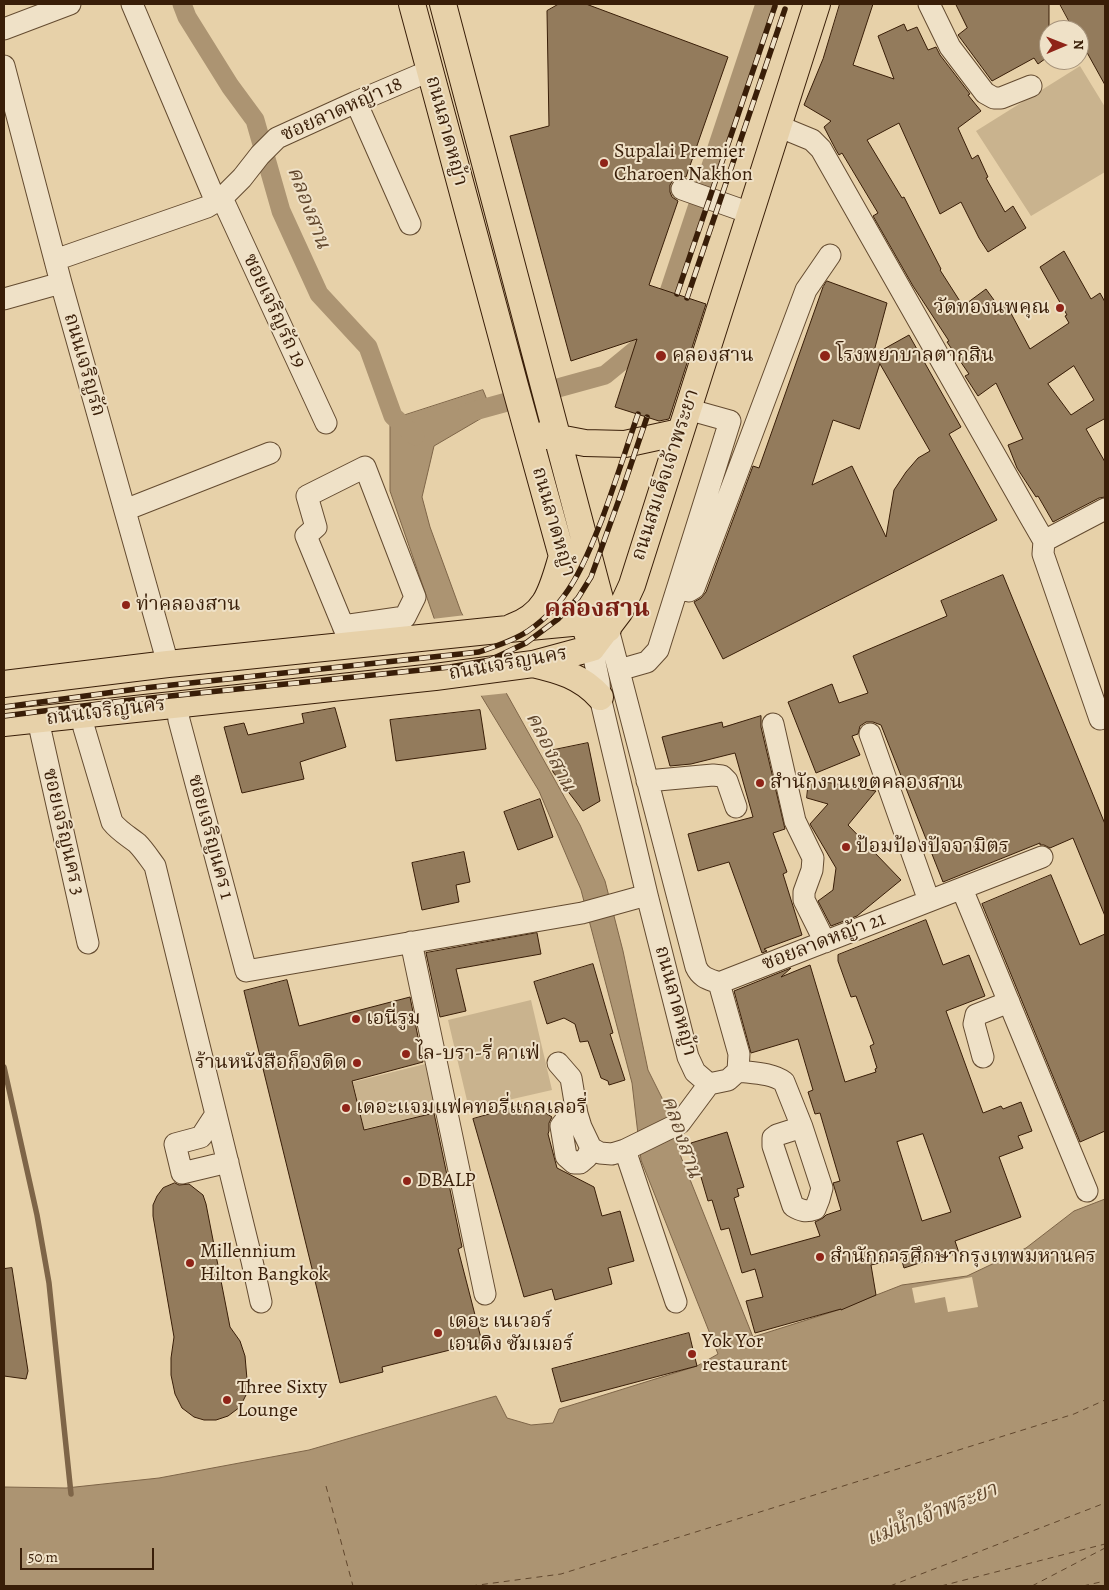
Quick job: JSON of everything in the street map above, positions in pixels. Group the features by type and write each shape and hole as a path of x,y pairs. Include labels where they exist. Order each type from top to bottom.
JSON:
{"main road":[{"name":"ถนนลาดหญ้า","path":"412,4 515,386 582,622"},
{"name":"ถนนลาดหญ้า","path":"443,4 557,437 600,639"},
{"name":"ถนนสมเด็จเจ้าพระยา","path":"600,639 620,611 632,585 817,4"},
{"path":"525,422 557,437 585,443 625,444 683,421"},
{"path":"500,630 524,622 538,612 551,590 562,556"},
{"name":"ถนนเจริญนคร","path":"4,684 168,664 347,636 432,637 582,622 600,639 526,665 435,677 4,723"},
{"path":"168,664 177,704"},
{"path":"526,665 555,669 590,686 600,697"}],"street":[{"path":"4,29 70,4"},
{"name":"ซอยเจริญรัถ 19","path":"132,4 219,200 326,423"},
{"path":"929,4 950,47 984,92 994,98 1002,98 1031,86"},
{"name":"ถนนเจริญรัถ","path":"4,66 61,283 168,664"},
{"name":"ซอยลาดหญ้า 18","path":"219,200 278,138 429,71"},
{"path":"356,102 410,224"},
{"path":"778,126 812,140 821,149 1044,541 1044,554 1100,719 1105,716"},
{"path":"682,189 750,213"},
{"path":"55,260 207,207 219,200"},
{"path":"678,589 689,590 694,588 806,290 830,255"},
{"path":"4,299 61,283"},
{"path":"619,670 647,662 658,650 730,421 683,421"},
{"path":"125,510 270,453"},
{"path":"365,467 415,597 406,617 347,636 306,536 316,527 307,496 365,467"},
{"path":"1044,541 1105,509"},
{"name":"ถนนลาดหญ้า","path":"600,639 619,670 696,967 699,973 706,979 719,983"},
{"name":"ถนนลาดหญ้า","path":"600,639 600,697 647,895 688,1057 695,1072 709,1084"},
{"name":"ซอยเจริญนคร 1","path":"177,704 179,720 246,971 411,942"},
{"path":"82,716 112,822 141,848 155,866 261,1302"},
{"name":"ซอยเจริญนคร 3","path":"38,720 88,943"},
{"path":"773,724 795,821 813,858 812,870 804,892 804,900 825,942"},
{"path":"870,734 929,902"},
{"path":"647,781 713,775 722,776 727,781 736,807"},
{"name":"ซอยลาดหญ้า 21","path":"719,983 1042,857"},
{"path":"962,889 1088,1191"},
{"path":"485,1294 411,942 582,913 647,895"},
{"path":"558,1062 571,1078 577,1114 568,1117 561,1126 566,1156 574,1163 580,1163 587,1157 591,1148 600,1153 612,1154 680,1124 709,1084 728,1080 738,1071 739,1054 719,983"},
{"path":"983,1056 974,1024 976,1015 1009,1002"},
{"path":"738,1071 771,1076 784,1082 802,1127"},
{"path":"216,1114 201,1137 175,1144 182,1173 228,1162"},
{"path":"628,1148 676,1302"}],"shaded area":[{"path":"1074,70 1082,70 1105,107 1105,172 1031,216 976,131"},
{"path":"531,1000 552,1090 469,1109 448,1020"},
{"path":"425,1064 436,1112 364,1129 353,1082"}],"water":[{"name":"แม่น้ำเจ้าพระยา","path":"483,390 492,412 434,446 422,497 430,527 461,612 580,825 605,881 623,951 648,1070 669,1112 681,1157 753,1337 838,1310 902,1285 967,1276 1026,1248 1074,1211 1105,1199 1105,1586 4,1586 4,1487 66,1488 159,1478 309,1450 496,1396 507,1418 531,1425 553,1423 559,1409 697,1366 718,1354 641,1160 632,1083 581,890 539,791 434,618 390,491 390,420"}],"pier":[{"path":"466,615 508,693 479,696 432,619"},
{"path":"972,1277 978,1307 948,1312 945,1297 915,1303 912,1288"}],"building":[{"name":"Supalai Premier Charoen Nakhon","path":"559,4 586,4 728,57 686,177 674,179 670,185 672,197 678,201 649,285 706,304 669,419 659,421 615,407 637,339 571,361 510,136 549,126 547,11"},
{"path":"840,4 873,4 853,65 894,79 878,36 904,24 907,31 917,27 928,50 936,47 981,111 958,128 972,159 978,155 988,177 986,178 1005,212 1013,206 1026,228 988,252 961,202 940,214 899,123 867,140 902,198 904,197 940,270 963,306 986,289 999,307 1005,302 1030,349 1069,323 1065,316 1067,315 1040,267 1064,251 1091,299 1100,293 1105,302 1105,421 1104,419 1086,429 1105,462 1105,497 1099,498 1053,522 1038,496 1036,497 1017,468 1008,445 1023,439 996,383 978,396 965,376 969,374 947,342 949,341 913,286 873,216 878,213 842,153 839,155 836,150 824,127 831,121 804,105 823,59","holes":["1074,366 1094,400 1071,415 1048,384"]},
{"path":"956,4 1049,4 1049,20 1039,20 1039,63 1034,58 992,81 958,35 967,28"},
{"path":"1060,4 1105,4 1105,85 1089,56 1089,20 1069,20"},
{"path":"827,281 887,303 873,355 909,335 961,427 949,434 997,520 723,659 694,602 706,592 753,466 759,468 823,287","holes":["880,364 930,451 918,458 894,490 886,537 852,466 812,485 833,420 859,429"]},
{"path":"1003,575 1105,824 1105,916 1073,838 1050,848 1040,845 1040,843 943,882 881,725 866,722 860,726 858,734 852,736 860,755 816,773 788,702 832,684 839,703 868,693 853,656 947,616 941,601"},
{"path":"335,708 346,747 300,762 304,779 242,793 224,727 244,723 248,735 304,723 302,714"},
{"path":"480,710 486,749 396,761 390,720"},
{"path":"761,716 761,727 785,829 773,833 787,872 783,874 802,935 764,949 767,951 762,953 729,862 698,871 688,834 753,817 735,753 691,764 670,766 662,737 722,722 723,727"},
{"path":"588,743 600,801 583,811 553,772 549,751"},
{"name":"ป้อมป้องปัจจามิตร","path":"809,779 876,791 848,825 901,880 857,916 831,926 818,901 833,890 836,868 810,824 828,804 807,798"},
{"path":"540,799 553,837 518,850 504,812"},
{"path":"464,852 470,882 456,885 459,902 422,910 412,863"},
{"path":"1051,875 1080,945 1105,934 1105,1131 1080,1142 982,904"},
{"path":"926,920 943,965 969,955 985,996 946,1011 983,1113 1001,1106 1003,1109 1021,1102 1032,1131 1018,1136 1023,1148 999,1157 1021,1217 955,1241 959,1253 939,1259 938,1257 904,1268 901,1258 871,1265 876,1295 841,1310 755,1333 746,1301 763,1297 755,1269 742,1273 729,1228 721,1230 712,1200 708,1201 691,1143 727,1132 744,1187 737,1189 739,1196 734,1198 751,1255 820,1236 815,1222 826,1215 841,1210 833,1183 840,1181 820,1113 815,1114 808,1092 813,1090 798,1039 751,1053 734,991 791,968 781,977 810,965 845,1082 876,1072 875,1069 877,1068 870,1046 874,1044 856,996 851,997 838,961 838,955","holes":["923,1134 951,1212 922,1221 897,1142"]},
{"path":"537,933 541,954 456,969 466,1011 440,1017 426,953"},
{"path":"593,964 613,1033 610,1034 625,1080 609,1085 608,1081 601,1078 588,1041 580,1042 575,1024 564,1018 547,1024 534,982"},
{"path":"287,980 299,1026 410,997 423,1062 352,1081 364,1130 434,1113 462,1247 458,1249 482,1342 382,1367 383,1372 340,1383 244,991"},
{"path":"529,1103 552,1117 549,1123 548,1134 557,1168 594,1187 602,1216 620,1211 634,1261 608,1268 612,1284 555,1300 552,1289 524,1297 473,1119"},
{"name":"Millennium Hilton Bangkok","path":"175,1183 179,1185 189,1184 203,1195 230,1327 240,1341 245,1356 248,1391 240,1407 228,1416 216,1420 204,1420 194,1417 182,1408 175,1394 171,1375 174,1337 153,1216 153,1205 163,1188"},
{"path":"12,1268 28,1371 26,1379 4,1376 4,1269"},
{"path":"689,1333 697,1366 561,1402 552,1369"}],"waterway":[{"name":"คลองสาน","path":"182,4 187,17 230,86 255,120 281,211 319,294 368,347 393,416 415,436"},
{"path":"467,413 605,375 655,334 765,4"},
{"path":"4,1067 37,1215 49,1283 71,1494"}],"ferry route":[{"path":"471,1586 561,1574 1074,1414 1105,1400"},
{"path":"326,1486 353,1586"},
{"path":"890,1586 1105,1503"},
{"path":"941,1586 1105,1544"},
{"path":"1032,1586 1105,1548"},
{"path":"1083,1586 1105,1581"}],"railway":[{"path":"677,294 775,6"},
{"path":"687,298 785,9"},
{"path":"4,707 144,688 479,652 522,635 554,608 565,595 582,567 602,519 638,414"},
{"path":"4,716 122,701 450,667 490,660 526,643 558,619 578,598 591,577 647,417"}],"place":[{"name":"Supalai Premier Charoen Nakhon","path":"604,163"},
{"name":"วัดทองนพคุณ","path":"1060,308"},
{"name":"คลองสาน","path":"661,356"},
{"name":"โรงพยาบาลตากสิน","path":"825,356"},
{"name":"ท่าคลองสาน","path":"126,605"},
{"name":"สำนักงานเขตคลองสาน","path":"760,783"},
{"name":"ป้อมป้องปัจจามิตร","path":"846,847"},
{"name":"เอนี่รูม","path":"356,1019"},
{"name":"ไล-บรา-รี่ คาเฟ่","path":"406,1054"},
{"name":"ร้านหนังสือก็องดิด","path":"357,1063"},
{"name":"เดอะแจมแฟคทอรี่แกลเลอรี่","path":"346,1108"},
{"name":"DBALP","path":"407,1181"},
{"name":"สำนักการศึกษากรุงเทพมหานคร","path":"820,1257"},
{"name":"Millennium Hilton Bangkok","path":"190,1263"},
{"name":"เดอะ เนเวอร์ เอนดิง ซัมเมอร์","path":"438,1333"},
{"name":"Yok Yor restaurant","path":"692,1354"},
{"name":"Three Sixty Lounge","path":"227,1400"}],"district":[{"name":"คลองสาน","path":"597,610"}]}
